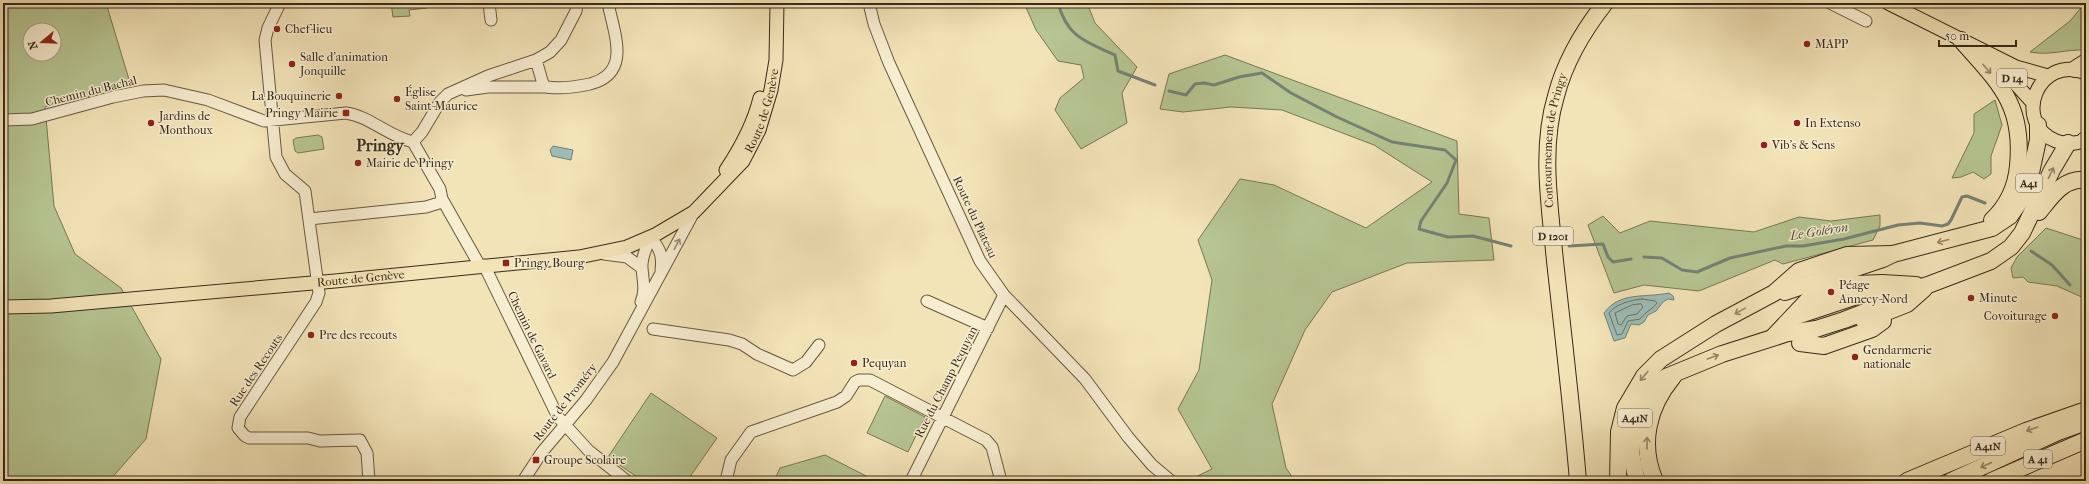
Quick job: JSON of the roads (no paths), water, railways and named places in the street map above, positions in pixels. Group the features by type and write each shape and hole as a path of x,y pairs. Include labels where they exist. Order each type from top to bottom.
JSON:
{"highway":[{"name":"Contournement de Pringy","path":"1570,481 1542,221 1539,182 1539,146 1546,99 1560,59 1576,28 1594,3"},
{"name":"Contournement de Pringy","path":"1578,481 1550,212 1548,142 1555,97 1567,65 1585,31 1605,3"},
{"path":"1618,443 1620,425 1629,398 1652,367 1674,350 1782,289 1885,255 1986,229 2000,213 2013,191 2016,181 2019,156 2019,131 2014,113 2005,92 1961,40"},
{"name":"A41","path":"1986,229 2010,216 2027,191 2038,140 2038,125"},
{"path":"2022,233 2052,170 2068,144"},
{"path":"1787,338 1793,317 1808,300 1856,284 1885,290 1928,286 1991,261 2010,247 2060,188 2073,180 2086,180"},
{"path":"1787,338 1847,328 1907,304 1928,286"},
{"path":"1787,338 1815,321 1885,290"},
{"name":"A41N","path":"1637,481 1632,460 1631,444 1637,411 1653,386 1677,372 1722,354 1787,338"},
{"name":"A41N","path":"1655,481 1648,459 1648,425 1658,398 1677,372"},
{"name":"A41N","path":"1907,481 2026,431 2086,410"},
{"name":"A 41","path":"1951,481 2058,432 2086,422"},
{"name":"A 41","path":"1991,481 2086,440"},
{"name":"A41N","path":"1618,443 1618,481"},
{"name":"A41N","path":"1618,443 1628,481"}],"main road":[{"name":"Route de Genève","path":"705,201 734,159 757,110 768,61 770,3"},
{"name":"Route de Genève","path":"3,307 51,306 316,283 482,265 579,257 627,247 650,237 694,212 743,161 759,130 766,111 776,60 777,3"},
{"name":"D 14","path":"1888,3 1989,55 2025,71 2048,76"},
{"name":"D 14","path":"1989,55 2033,103"},
{"path":"2082,68 2063,70 2048,76 2039,86 2033,103 2033,112 2038,125 2050,138 2068,144 2086,140"}],"street":[{"path":"280,3 268,28 265,40 276,157 279,166 285,174 305,191 316,283"},
{"path":"489,3 491,20"},
{"path":"413,142 422,132 440,102 448,94 488,76 536,60 550,52 561,40 576,11 577,3"},
{"path":"457,90 488,87 579,86 601,81 609,76 615,68 617,45 608,3"},
{"name":"Route du Plateau","path":"869,3 874,24 890,63 934,158 970,243 993,282 1085,379 1128,437 1152,465 1170,481"},
{"path":"1830,3 1866,21"},
{"path":"536,60 543,84 546,87"},
{"name":"Chemin du Bachal","path":"3,120 32,119 113,97 143,91 164,90 208,100 261,121 346,113 354,114 396,137 413,142"},
{"name":"Chemin de Gavard","path":"413,142 440,189 442,199 482,265 552,408 565,426 581,440 588,450 628,481"},
{"path":"309,219 426,207 439,203 442,199"},
{"name":"Route de Proméry","path":"523,481 542,452 565,426 601,380 626,338 694,212"},
{"name":"Route de Proméry","path":"626,338 644,294 642,268 644,252 650,237 660,247 663,259 660,276"},
{"path":"599,253 627,257 642,268"},
{"name":"Rue des Recouts","path":"316,283 318,293 316,302 240,417 238,428 245,436 250,438 308,438 320,441 360,440 367,453 369,481"},
{"name":"Rue du Champ Pequyan","path":"911,481 1004,295"},
{"path":"927,301 988,328"},
{"path":"653,329 729,340 742,344 757,354 793,370 806,362 819,345"},
{"path":"726,481 731,460 751,432 837,402 846,396 855,382 859,380 870,380 990,443 1001,481"}],"water":[{"path":"553,146 573,150 571,160 552,156 550,150"},
{"path":"1669,293 1673,296 1674,300 1668,299 1663,302 1656,311 1648,315 1644,322 1639,325 1631,324 1625,338 1614,341 1604,313 1610,306 1626,298"}],"waterway":[{"path":"1058,3 1062,14 1072,31 1087,42 1115,55 1118,71 1155,85"},
{"path":"1169,91 1186,95 1195,84 1204,83 1214,85 1239,77 1262,73 1291,93 1337,117 1392,142 1445,150 1456,160 1447,183 1421,221 1419,229 1448,237 1473,236 1511,246"},
{"name":"Le Goléron","path":"1644,257 1662,258 1682,270 1697,272 1730,258 1786,246 1803,246 1844,239 1898,225 1920,223 1942,226 1948,224 1951,220 1962,197 1967,196 1985,203"},
{"path":"1569,246 1603,244 1608,257 1613,262 1631,259"},
{"path":"2031,251 2052,265 2070,285"}],"place":[{"name":"Chef-lieu","path":"277,29"},
{"name":"MAPP","path":"1807,44"},
{"name":"Salle d'animation Jonquille","path":"292,64"},
{"name":"La Bouquinerie","path":"339,96"},
{"name":"Église Saint-Maurice","path":"397,99"},
{"name":"Pringy Mairie","path":"346,113"},
{"name":"Jardins de Monthoux","path":"151,123"},
{"name":"In Extenso","path":"1797,123"},
{"name":"Vib's & Sens","path":"1764,145"},
{"name":"Mairie de Pringy","path":"358,163"},
{"name":"Pringy Bourg","path":"506,263"},
{"name":"Péage Annecy-Nord","path":"1831,292"},
{"name":"Minute","path":"1971,298"},
{"name":"Covoiturage","path":"2055,316"},
{"name":"Pre des recouts","path":"311,335"},
{"name":"Gendarmerie nationale","path":"1855,357"},
{"name":"Pequyan","path":"854,363"},
{"name":"Groupe Scolaire","path":"536,460"}],"district":[{"name":"Pringy","path":"380,145"}]}
